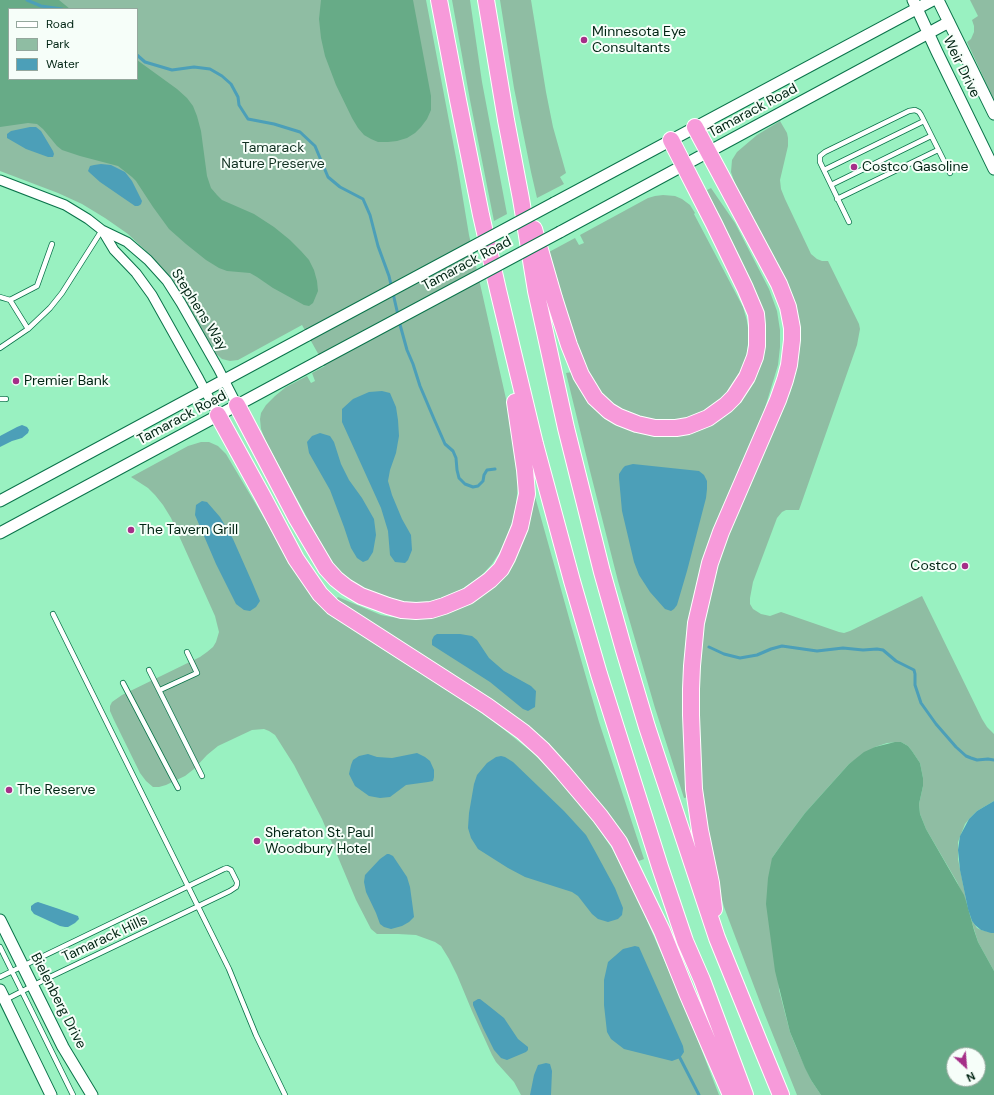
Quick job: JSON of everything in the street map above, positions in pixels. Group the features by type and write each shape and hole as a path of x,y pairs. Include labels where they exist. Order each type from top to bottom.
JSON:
{"highway":[{"path":"439,0 470,162 498,290 537,452 572,581 601,682 660,867 685,941 702,980 745,1095"},
{"path":"486,0 521,199 531,269 577,473 602,572 647,727 717,938 781,1095"},
{"path":"695,127 781,289 788,307 792,340 789,365 780,393 724,525 710,563 696,623 691,681 694,789 700,830 711,883 717,938"},
{"path":"513,159 560,316 580,375 595,398 609,411 628,422 655,428 676,428 688,426 708,418 734,397 747,377 755,357 757,346 757,325 756,314 751,301 671,140"},
{"path":"237,405 303,530 326,568 346,588 376,602 402,610 431,610 456,602 468,596 490,580 501,569 520,526 527,494 525,470 498,290"},
{"path":"218,416 296,559 320,594 333,607 505,718 523,732 543,750 600,816 619,842 662,931 731,1095"}],"street":[{"name":"Tamarack Road","path":"0,501 695,127 915,4 933,0"},
{"name":"Weir Drive","path":"938,0 994,114"},
{"name":"Weir Drive","path":"915,4 994,169"},
{"name":"Tamarack Road","path":"0,533 949,22"},
{"name":"Stephens Way","path":"0,180 65,205 88,219 102,230 127,242 148,260 167,281 181,303 225,380 237,405"},
{"name":"Stephens Way","path":"102,230 114,250 136,273 152,295 218,416"},
{"name":"Bielenberg Drive","path":"0,920 63,1047 92,1095"},
{"path":"0,990 2,1001 51,1095"}],"lane":[{"path":"849,222 819,159 822,153 867,131 912,110 919,112 950,173"},
{"path":"824,170 924,121"},
{"path":"831,185 931,136"},
{"path":"837,199 938,150"},
{"path":"0,348 28,329 50,308 62,293 102,230"},
{"path":"10,300 37,286 52,244"},
{"path":"0,297 10,300 28,329"},
{"path":"53,614 229,968 256,1035 285,1095"},
{"path":"160,690 197,673 187,652"},
{"path":"149,670 202,776"},
{"path":"123,683 178,788"},
{"name":"Tamarack Hills","path":"0,977 224,869 227,868 231,870 237,884 236,887 230,892 32,985 2,1001"},
{"path":"0,947 73,1095"}],"green space":[{"name":"Tamarack Nature Preserve","path":"0,0 426,0 469,235 516,443 518,486 515,513 503,547 492,564 481,576 456,593 428,603 408,604 355,588 333,565 266,442 261,429 261,413 266,405 275,396 286,387 307,376 311,383 315,381 312,373 325,366 302,325 238,360 230,361 222,359 211,347 188,306 168,276 148,253 128,234 105,218 82,204 58,193 0,171"},
{"path":"0,0 59,0 69,8 8,8 8,80 138,80 138,61 177,89 193,106 197,116 201,131 207,176 211,188 222,200 254,214 274,227 290,240 309,260 314,270 318,291 313,303 309,306 304,305 250,273 227,271 206,260 169,229 136,181 118,166 62,150 37,124 28,123 0,127"},
{"path":"321,0 413,0 431,96 431,110 427,119 415,133 407,138 397,141 378,142 364,135 358,128 336,85 325,56 319,19"},
{"path":"452,0 470,0 482,82 507,214 494,221 470,100"},
{"path":"500,0 531,0 553,127 566,173 560,177 564,184 537,198 514,88"},
{"path":"970,0 994,0 994,100 967,42 971,39 974,32 972,20 978,16"},
{"path":"780,121 787,133 788,138 788,146 780,180 781,189 811,254 817,259 828,261 859,324 860,329 857,345 799,510 786,510 777,518 753,582 750,604 753,609 761,614 770,616 781,612 844,633 922,596 982,719 994,734 994,801 977,811 969,819 965,824 958,842 958,859 967,904 957,882 926,829 920,814 919,804 923,786 923,778 920,763 908,746 901,742 887,743 875,747 849,764 805,813 772,858 779,990 790,1032 796,1047 811,1080 821,1095 797,1095 724,907 704,826 697,728 701,635 720,553 766,440 790,393 799,356 799,327 793,296 783,274 735,184 731,172 732,160 737,152 757,135"},
{"path":"711,188 735,223 769,289 777,311 780,330 780,347 778,365 761,421 699,592 689,797 684,798 655,708 618,581 566,373 572,372 599,410 695,430 763,354 719,216 707,190"},
{"path":"663,195 675,196 682,199 690,205 695,213 694,214 743,307 749,335 745,361 734,385 715,406 694,417 671,422 639,419 614,405 596,389 575,344 549,252 575,238 579,245 584,243 580,235 648,198"},
{"path":"201,442 209,442 218,446 226,454 299,577 334,616 376,645 469,704 502,728 533,753 562,782 585,809 613,850 635,893 688,1015 719,1095 521,1095 514,1082 496,1062 492,1055 457,975 441,946 435,942 416,935 377,934 371,929 356,900 322,819 294,765 275,735 269,731 264,729 252,730 218,746 185,776 166,785 153,787 146,781 140,773 114,720 110,711 110,706 112,702 122,695 200,657 213,647 219,632 215,616 171,518 155,495 148,488 131,477 188,446"},
{"path":"534,493 599,722 644,859 639,861 629,845 578,780 335,601 338,597 381,615 411,619 423,618 483,593"},
{"path":"901,742 908,746 920,763 923,786 919,804 920,814 926,829 964,895 978,942 994,971 994,1095 821,1095 805,1068 790,1032 775,971 766,904 768,878 772,858 805,813 849,764 864,752 875,747"},
{"path":"970,916 977,928 994,933 994,971 978,942"}],"water":[{"path":"36,127 41,131 53,151 53,157 48,157 26,149 7,138 7,134 11,131"},
{"path":"101,164 111,165 125,172 132,181 142,201 140,205 135,206 100,182 88,171 90,166"},
{"path":"382,391 390,393 396,407 398,420 399,436 388,481 402,519 411,535 412,550 408,560 405,563 395,562 390,555 388,531 381,508 342,422 342,409 353,399 369,392"},
{"path":"22,425 27,427 29,430 28,433 22,438 0,447 0,436"},
{"path":"320,433 330,436 334,442 341,464 349,480 362,498 374,519 376,535 373,552 368,560 363,562 357,558 351,548 330,490 309,453 307,442 312,436"},
{"path":"633,464 699,471 704,475 707,481 706,498 687,571 677,605 671,611 665,609 650,592 639,575 634,562 622,511 619,478 619,474 625,466"},
{"path":"202,501 207,502 220,517 233,539 252,582 260,601 256,607 250,611 244,610 236,604 216,564 195,515 196,505"},
{"path":"437,634 460,634 472,636 477,640 489,658 504,671 531,686 536,691 535,707 528,711 523,709 490,682 432,645 432,640"},
{"path":"417,753 430,761 434,770 433,781 406,785 390,797 380,798 369,796 355,786 349,774 353,760 359,756 368,754 377,757 392,758"},
{"path":"501,756 513,762 564,811 586,835 615,888 623,908 622,915 618,919 608,922 598,919 592,914 578,896 572,892 525,877 478,849 471,838 468,828 474,784 477,775 487,763 496,757"},
{"path":"994,801 994,933 991,933 981,930 972,921 960,870 958,850 960,836 969,819 977,811"},
{"path":"387,854 393,856 407,877 410,887 414,917 402,926 391,929 380,924 366,892 364,882 365,875 380,859"},
{"path":"38,902 78,916 79,919 68,927 60,926 34,914 31,910 31,906"},
{"path":"635,946 639,947 683,1046 684,1052 680,1058 672,1061 624,1049 611,1039 607,1032 604,1005 604,980 608,962 623,949"},
{"path":"478,999 504,1018 518,1039 528,1047 526,1052 507,1060 501,1058 494,1050 473,1005 473,1002"},
{"path":"546,1063 550,1064 552,1071 551,1095 530,1095 534,1075 538,1065"}],"waterway":[{"path":"27,0 41,6 55,8"},
{"path":"138,56 145,62 172,70 194,67 210,69 222,76 231,84 238,97 239,105 248,119 274,124 300,132 315,146 328,177 340,187 363,199 370,215 378,246 389,276 398,315"},
{"path":"399,321 407,350 420,386 445,444 453,451 456,458 459,478 465,484 473,487 478,486 483,481 487,470 495,469"},
{"path":"709,647 724,654 740,658 757,655 782,646 817,651 843,648 883,650 896,661 914,670 915,685 921,703 936,724 956,747 966,756 971,758 977,760 994,760"},
{"path":"680,1058 699,1095"}],"place":[{"name":"Minnesota Eye Consultants","path":"584,40"},
{"name":"Costco Gasoline","path":"854,167"},
{"name":"Premier Bank","path":"16,381"},
{"name":"The Tavern Grill","path":"131,530"},
{"name":"Costco","path":"965,566"},
{"name":"The Reserve","path":"9,790"},
{"name":"Sheraton St. Paul Woodbury Hotel","path":"257,841"}]}
